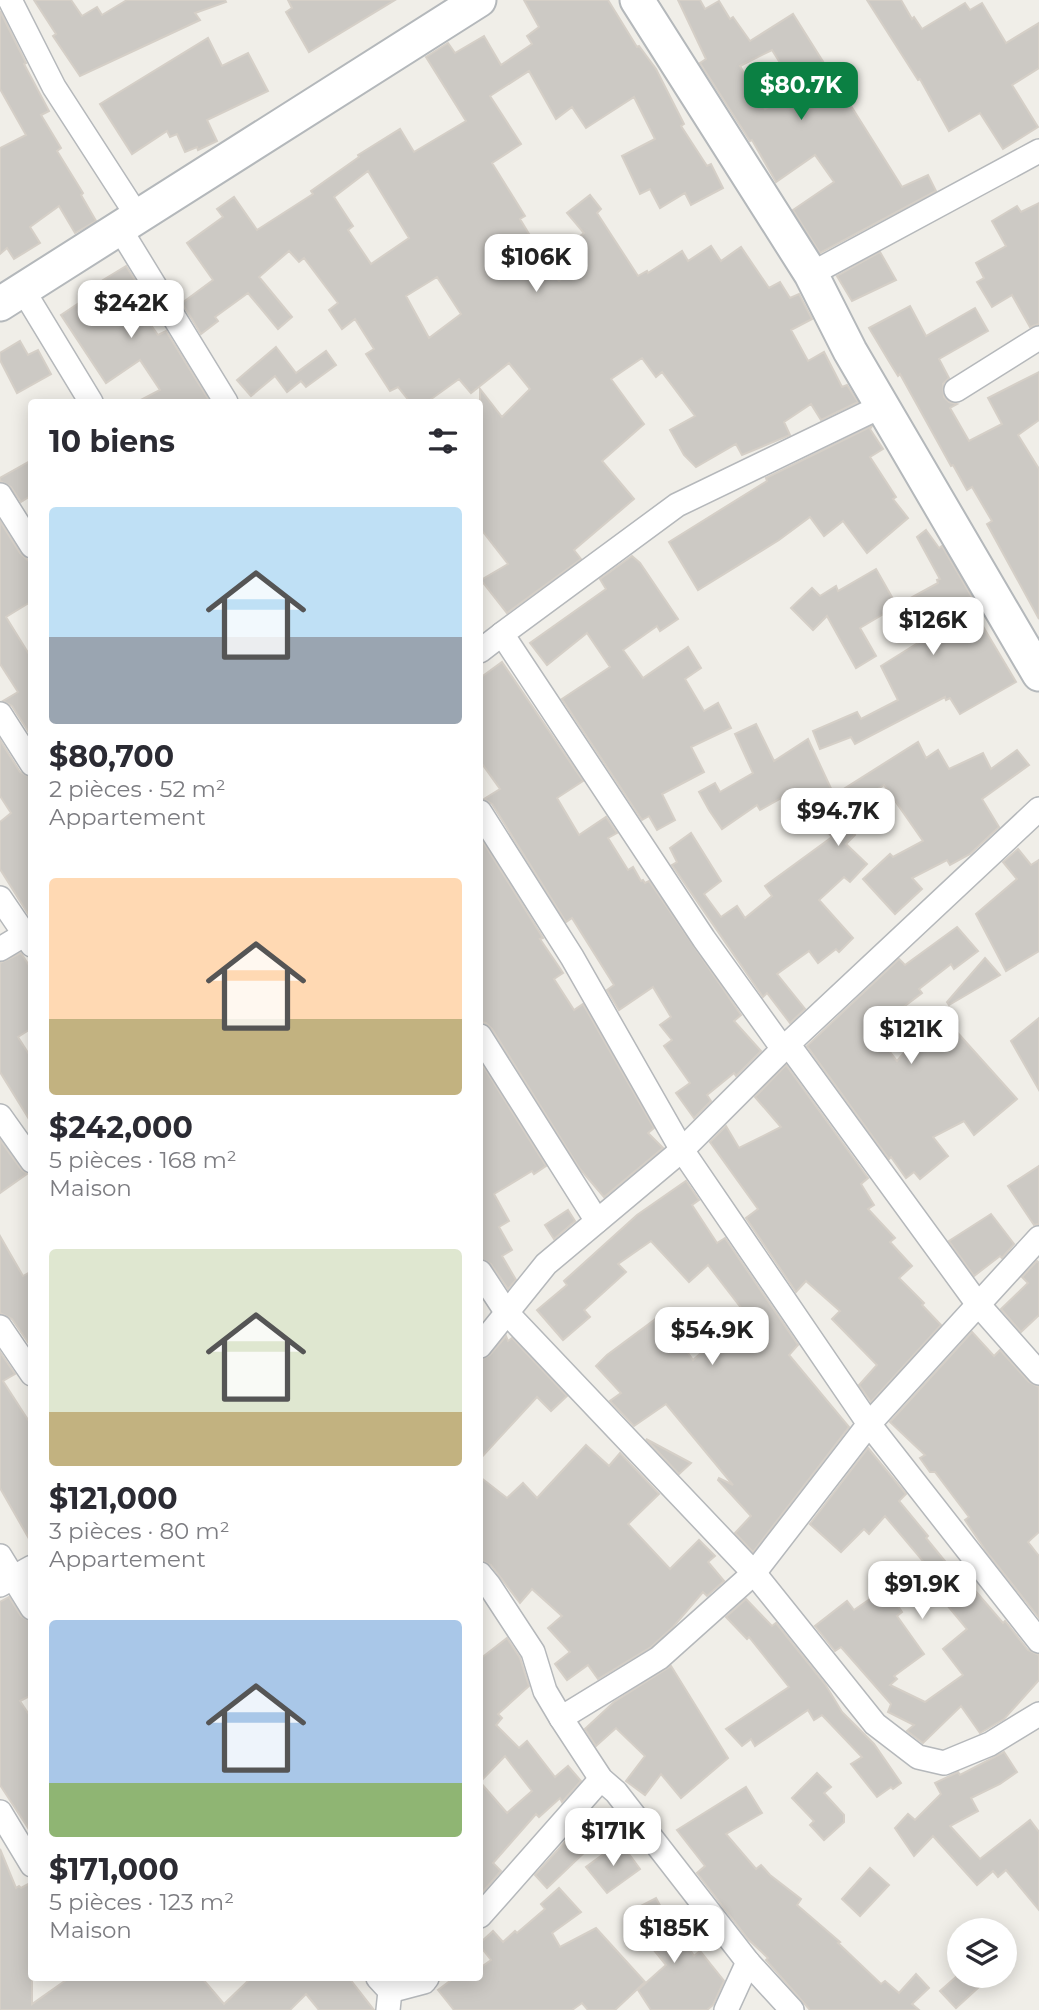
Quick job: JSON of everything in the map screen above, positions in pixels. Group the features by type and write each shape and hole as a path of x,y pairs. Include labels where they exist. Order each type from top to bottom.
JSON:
{"main road":[{"path":"12,297 479,0"},
{"path":"637,0 811,274 850,351 1038,670"}],"street":[{"path":"10,0 54,87 224,399"},
{"path":"811,274 1039,151"},
{"path":"12,297 89,399"},
{"path":"956,390 1039,338"},
{"path":"483,649 677,505 882,406"},
{"path":"0,495 28,540"},
{"path":"502,634 704,939 977,1303 1039,1373"},
{"path":"0,715 28,758"},
{"path":"483,1342 546,1264 682,1150 786,1047 1039,809"},
{"path":"483,817 572,957 682,1150 869,1424 1039,1641"},
{"path":"0,898 28,936"},
{"path":"0,949 28,937"},
{"path":"483,1041 597,1221"},
{"path":"0,1116 28,1155"},
{"path":"561,1718 659,1658 754,1573 869,1424 1039,1238"},
{"path":"483,1277 507,1313 754,1573 875,1724 918,1757 944,1763 990,1744 1039,1714"},
{"path":"0,1327 28,1368"},
{"path":"0,1556 28,1600"},
{"path":"483,1578 533,1652 545,1691 601,1779 616,1792 748,1962 792,2010"},
{"path":"483,1913 601,1779"},
{"path":"0,1812 28,1858"},
{"path":"726,2010 748,1962"},
{"path":"385,1993 425,1981"}],"building":[{"path":"34,0 71,0 82,16 97,7 102,15 127,0 226,2 195,13 200,20 80,76 53,36 56,34"},
{"path":"288,0 395,0 309,52 286,12 292,8"},
{"path":"524,0 608,0 637,47 639,46 656,69 684,124 681,126 707,166 711,164 723,188 691,205 685,193 660,208 650,189 640,194 622,156 655,139 634,97 586,128 572,107 556,119 529,71 490,96 521,144 492,163 525,216 520,219 555,277 559,281 587,258 575,240 584,233 567,213 590,195 601,209 597,213 638,276 647,271 648,273 682,251 688,261 711,246 721,261 741,247 769,288 780,282 790,298 799,294 812,319 791,330 808,361 824,352 842,387 847,385 858,402 821,420 811,404 784,422 790,435 742,455 736,444 696,467 684,455 670,430 695,416 662,372 656,377 642,358 611,379 644,424 602,461 634,499 574,550 581,559 507,613 483,583 483,579 508,564 483,532 483,399 480,399 480,389 502,417 530,389 509,363 471,393 459,379 431,399 408,399 398,387 390,391 366,354 374,349 355,319 342,329 329,310 338,303 304,258 299,262 289,251 259,277 292,317 278,329 248,293 215,317 218,321 201,334 182,303 213,280 187,243 223,217 217,209 234,197 257,230 313,194 311,191 359,157 358,155 400,129 414,152 466,121 426,57 448,43 455,53 484,36 501,65 532,44 527,36 539,27","holes":["368,171 409,238 371,264 348,230 353,226 334,197","437,277 461,314 429,338 406,296"]},
{"path":"678,0 700,0 705,9 719,1 730,19 733,17 750,41 793,14 902,187 928,175 936,191 820,253 793,210 834,182 815,155 776,182 752,140 750,141 700,63 706,59","holes":["772,50 797,90 765,109 740,66"]},
{"path":"867,0 901,0 912,19 914,17 922,29 965,3 970,10 982,3 1006,43 1039,23 1039,68 1012,85 1038,127 1003,149 980,113 949,131 920,79 918,80"},
{"path":"0,11 49,111 41,115 61,148 57,151 83,193 81,195 96,221 75,233 59,206 30,227 40,243 14,259 7,248 0,254 0,148 26,135 0,89"},
{"path":"208,38 222,66 248,53 268,91 207,120 217,141 198,150 197,147 185,152 177,134 170,137 167,131 132,154 100,104"},
{"path":"1039,203 1039,324 1030,327 1012,295 992,307 977,282 984,278 976,263 1006,246 992,221 1017,206 1021,212"},
{"path":"880,252 896,280 852,301 837,276"},
{"path":"126,266 148,301 138,307 158,335 166,331 208,399 143,399 160,390 140,360 106,383 61,315 106,285 103,280"},
{"path":"910,306 926,336 975,308 988,331 939,359 949,378 943,384 944,397 957,404 950,408 969,441 1002,424 988,398 1039,372 1039,420 1018,435 1039,469 1039,619 987,524 992,521 972,487 967,490 953,465 951,466 900,374 898,376 869,328"},
{"path":"20,341 28,355 38,350 51,374 17,393 0,360 0,353"},
{"path":"276,347 296,373 326,351 336,365 306,387 301,381 287,392 275,376 251,396 237,380"},
{"path":"872,426 870,429 883,449 870,457 896,497 893,499 908,518 867,553 843,521 824,536 810,517 779,540 698,590 669,542 767,481 766,478"},
{"path":"28,462 28,498 21,502 11,487 0,481 0,478"},
{"path":"0,521 20,553 28,560 28,603 6,617 28,653 28,731 12,706 3,701 18,692 0,664"},
{"path":"926,530 939,548 942,546 973,599 969,603 1016,682 960,714 950,698 946,700 945,697 855,744 851,737 820,749 813,731 857,712 861,719 898,700 881,666 921,641 894,607 938,583 937,580 940,579 917,537"},
{"path":"632,556 640,563 678,619 660,631 657,626 623,650 643,678 688,647 701,668 685,679 704,711 718,703 731,728 691,747 704,772 662,794 675,820 657,830 649,816 642,820 562,699 610,667 587,633 547,665 530,643 606,589 600,579"},
{"path":"876,569 897,606 860,628 876,656 856,668 827,616 813,630 791,608 812,588 820,596 836,586 838,591"},
{"path":"502,662 583,781 557,798 579,835 606,817 617,833 608,838 628,870 633,867 641,881 649,881 741,1015 734,1021 761,1051 736,1076 734,1073 707,1095 711,1101 694,1118 676,1093 690,1083 664,1046 672,1040 660,1025 671,1017 653,987 619,1010 607,990 614,985 572,918 566,922 492,804 484,799 500,789 483,765 483,676"},
{"path":"756,724 774,761 808,739 834,795 918,742 926,758 938,750 949,769 983,753 991,769 1017,750 1029,765 982,799 999,827 970,854 950,865 947,860 912,878 922,889 895,914 863,879 890,854 893,857 923,841 884,785 836,816 855,835 846,844 867,864 850,882 844,877 819,900 853,938 839,952 836,949 818,963 809,951 777,974 805,1009 790,1023 767,993 763,997 672,865 677,862 670,848 691,833 721,881 704,894 721,917 737,906 745,918 772,896 765,886 832,837 794,791 760,810 757,805 722,829 709,810 699,792 715,783 720,792 753,773 735,734"},
{"path":"0,740 20,772 28,776 28,914 0,869 0,822 11,813 0,796"},
{"path":"483,842 563,973 554,979 574,1010 583,1004 654,1128 648,1133 663,1148 604,1197 580,1169 486,1023 483,1022"},
{"path":"1018,849 1031,865 1039,860 1039,951 1006,971 976,914 1017,879 1003,862"},
{"path":"957,927 978,951 954,969 951,964 919,989 922,993 873,1030 897,1061 939,1012 1017,1099 974,1135 964,1121 933,1137 948,1156 920,1179 914,1172 906,1178 891,1157 889,1159 807,1046 899,959 905,965"},
{"path":"21,953 28,964 28,1031 18,1037 28,1053 28,1118 0,1072 0,963"},
{"path":"985,958 1000,975 949,1005 947,1002"},
{"path":"1039,1018 1039,1090 1011,1041"},
{"path":"786,1065 868,1178 861,1184 874,1205 868,1209 895,1238 890,1242 912,1266 899,1278 941,1325 871,1402 859,1385 877,1365 832,1319 840,1311 806,1281 796,1292 746,1218 758,1209 710,1142 726,1126 739,1148 781,1127 755,1097"},
{"path":"483,1066 546,1166 534,1174 532,1171 494,1194 509,1221 499,1227 512,1250 502,1256 516,1280 508,1289 491,1264 483,1260"},
{"path":"0,1140 27,1174 0,1193"},
{"path":"1039,1166 1039,1224 1034,1225 1008,1186"},
{"path":"686,1181 699,1200 692,1205 717,1243 725,1238 798,1345 789,1355 849,1427 753,1552 735,1533 751,1516 718,1480 719,1478 733,1485 666,1404 634,1426 610,1401 621,1393 596,1366 661,1315 693,1360 718,1340 745,1313 708,1265 689,1282 651,1241 618,1264 626,1272 584,1310 590,1317 563,1340 537,1310 567,1285 564,1281 637,1215"},
{"path":"568,1210 575,1221 554,1239 545,1225"},
{"path":"991,1214 1014,1244 1002,1258 1000,1256 974,1276 949,1241"},
{"path":"0,1236 23,1276 28,1273 28,1342 12,1319 0,1313"},
{"path":"1037,1261 1039,1315 1021,1332 1001,1309 1028,1283 1022,1277"},
{"path":"972,1332 994,1356 1000,1350 1029,1382 1039,1387 1039,1532 1028,1542 1039,1556 1039,1618 986,1551 965,1520 969,1517 935,1472 930,1472 920,1458 925,1455 890,1422"},
{"path":"506,1336 508,1341 512,1338 567,1396 551,1411 537,1397 483,1456 483,1358 490,1355"},
{"path":"0,1352 15,1374 3,1381 28,1420 28,1537 0,1488"},
{"path":"646,1439 691,1463 679,1474"},
{"path":"586,1445 609,1466 620,1453 659,1494 628,1524 670,1569 699,1540 715,1556 708,1562 724,1581 707,1596 703,1592 673,1627 651,1647 598,1679 588,1665 567,1680 555,1664 570,1652 548,1628 562,1616 532,1589 520,1603 491,1565 483,1561 483,1479 507,1498 523,1483 537,1498"},
{"path":"868,1448 906,1494 899,1501 962,1582 966,1580 1028,1650 1039,1655 1039,1680 1004,1719 980,1733 961,1706 923,1743 907,1731 914,1725 888,1712 891,1704 841,1647 835,1651 815,1626 847,1601 854,1610 886,1588 887,1590 923,1561 885,1516 869,1534 864,1529 841,1552 810,1524","holes":["928,1582 967,1629 943,1649 963,1675 925,1702 890,1685 897,1679 894,1676 924,1654 897,1616 902,1612 898,1606"]},
{"path":"9,1597 21,1616 28,1620 28,1697 20,1701 28,1713 28,1828 0,1785 0,1602"},
{"path":"746,1599 772,1626 776,1623 825,1684 842,1712 874,1744 901,1783 877,1797 851,1764 862,1757 822,1715 814,1720 808,1710 755,1746 751,1739 742,1746 726,1729 789,1687 749,1637 747,1639 726,1617"},
{"path":"507,1638 520,1658 529,1686 498,1714 502,1718 496,1725 519,1748 527,1741 555,1777 568,1766 581,1781 562,1802 560,1798 539,1817 536,1814 493,1863 501,1871 483,1892 483,1785 507,1813 532,1791 505,1756 483,1779 483,1657"},
{"path":"671,1666 728,1758 681,1798 661,1774 645,1795 626,1781 645,1756 616,1728 596,1746 585,1729 614,1702"},
{"path":"1004,1752 1017,1772 971,1798 978,1811 950,1826 980,1859 1030,1820 1039,1832 1039,1910 1006,1870 998,1877 993,1871 977,1885 933,1836 914,1856 895,1828 908,1814 915,1820 941,1794 935,1783 958,1772 960,1775"},
{"path":"817,1773 831,1787 824,1793 844,1815 844,1822 824,1840 810,1825 814,1821 792,1798"},
{"path":"746,1787 762,1813 726,1834 756,1869 761,1865 801,1899 797,1905 840,1942 838,1943 881,1984 885,1981 899,1993 916,1974 929,1988 912,2004 919,2010 810,2010 766,1960 768,1958 748,1939 697,1873 705,1866 677,1830"},
{"path":"574,1832 588,1849 547,1888 535,1875"},
{"path":"620,1842 640,1869 607,1893 586,1867"},
{"path":"0,1849 16,1888 28,1884 28,1981 32,1981 32,2004 65,1981 205,1981 224,2004 248,1981 351,1981 374,2010 319,2010 306,1994 290,2010 0,2010"},
{"path":"870,1868 889,1885 860,1916 842,1899"},
{"path":"559,1888 581,1912 552,1933 560,1947 596,1928 645,1982 615,2010 588,2010 582,2003 572,2010 454,2010 438,1990 450,1981 483,1981 483,1966 491,1960 483,1950 483,1940 493,1931 503,1942 545,1909 541,1904"},
{"path":"656,1898 669,1922 672,1921 694,1956 700,1951 724,1981 713,2005 707,2010 651,2010 638,1990 666,1965 625,1914"},
{"path":"947,1985 947,1988 978,1988 956,2008 940,1991"}]}
